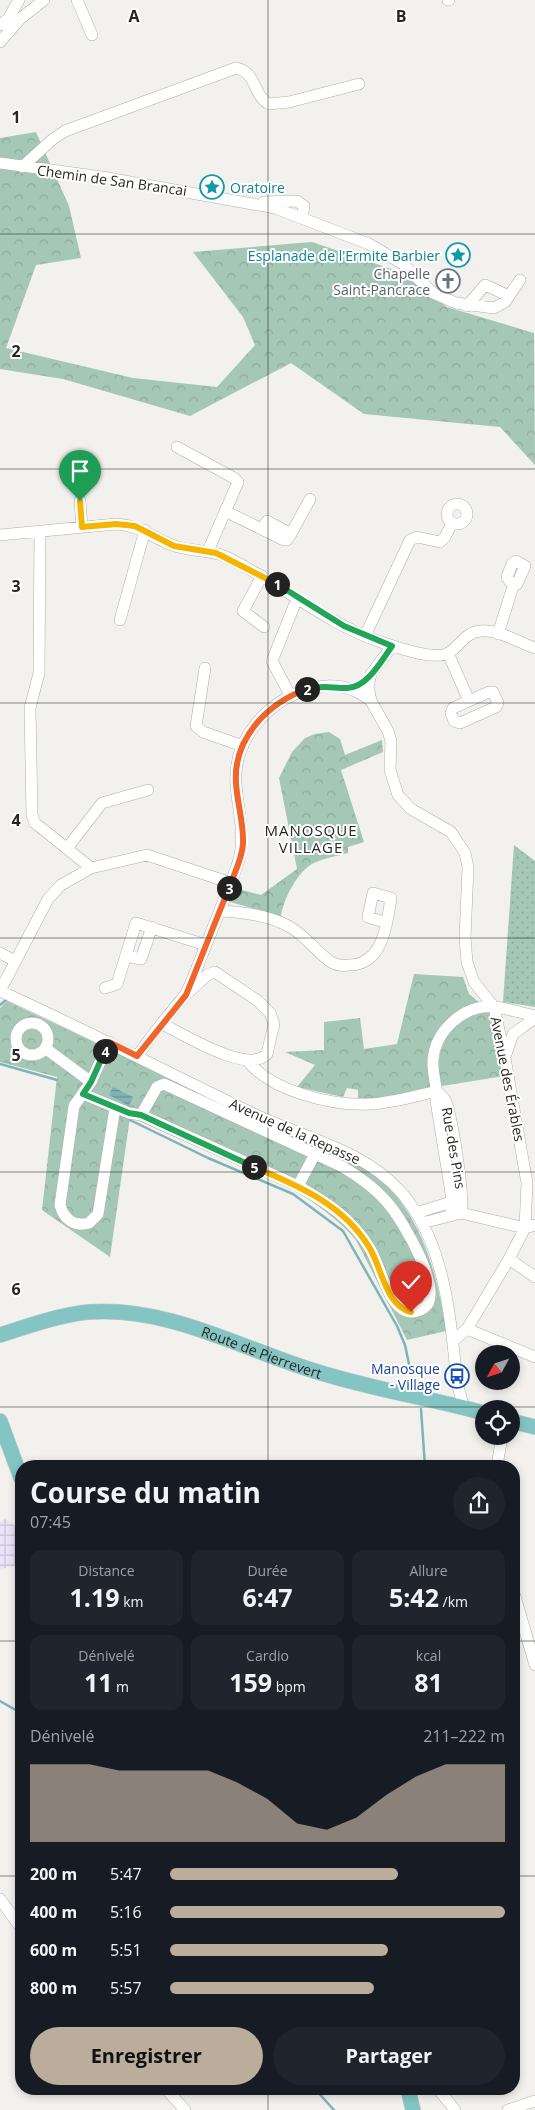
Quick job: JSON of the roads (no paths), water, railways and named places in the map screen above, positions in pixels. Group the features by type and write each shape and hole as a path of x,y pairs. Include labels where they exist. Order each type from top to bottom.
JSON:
{"main road":[{"name":"Route de Pierrevert","path":"0,1335 87,1312 110,1311 150,1315 189,1325 289,1364 328,1376 460,1403 475,1409"},
{"name":"Route de Pierrevert","path":"0,1346 39,1324"},
{"path":"0,1421 15,1462"},
{"path":"520,1423 535,1427"},
{"path":"409,2095 413,2110"}],"street":[{"path":"0,25 8,19 19,0"},
{"path":"0,42 20,19 44,0"},
{"path":"77,0 92,35"},
{"path":"22,167 53,139 65,131 236,68 244,70 250,76 261,98 269,104 289,102 360,84"},
{"name":"Chemin de San Brancai","path":"0,163 102,177 258,203 297,200 304,206 302,217 369,244 403,264 437,296 467,306"},
{"path":"467,306 494,308 502,305 520,280"},
{"path":"467,306 485,285 509,296"},
{"path":"177,447 237,480 208,551"},
{"path":"225,511 262,529 268,521 291,534 310,499"},
{"path":"80,501 82,527"},
{"path":"365,636 408,542 417,537 440,542 445,537 452,523"},
{"path":"0,535 126,525 145,530 180,548 208,551 262,576 327,616 365,636 392,646 435,656 448,654 466,637 475,632 484,631 498,634 535,648"},
{"path":"120,620 145,530"},
{"path":"40,532 39,676 30,708 32,815 37,825 68,847 91,868"},
{"path":"262,576 243,612 264,627"},
{"path":"498,634 514,584"},
{"path":"290,695 272,661 294,606"},
{"path":"348,688 371,674 392,646"},
{"path":"448,654 469,701"},
{"path":"205,668 196,726 203,732 243,746"},
{"path":"371,674 368,688 371,702"},
{"path":"186,995 220,912 243,846 236,782 237,766 243,746 262,717 290,695 320,686 348,688 360,692 371,702 388,731 391,741 390,770 398,795 411,809 451,832 464,850 468,867 465,938 467,962 474,982 494,1007"},
{"path":"68,847 102,803 148,790"},
{"path":"0,991 48,899 61,885 91,868 147,855 231,883"},
{"path":"220,912 255,914 286,925 302,935 329,960 341,965 359,964 373,955 380,946 386,924"},
{"path":"105,988 116,985 136,923 206,945"},
{"path":"126,956 137,960 142,958 152,927"},
{"path":"0,953 15,961"},
{"path":"137,1056 162,1024 186,995 207,976 215,972 264,1006 273,1020 270,1047 263,1058 247,1060 226,1055 162,1024"},
{"name":"Avenue de la Repasse","path":"0,991 265,1119 363,1161 393,1184 419,1218 443,1281 454,1340 460,1403"},
{"name":"Rue des Pins","path":"460,1211 436,1101 437,1091 433,1060 437,1042 443,1032 455,1020 470,1011 494,1007 535,1017"},
{"name":"Avenue des Érables","path":"454,1340 467,1329 530,1227 527,1183 494,1007"},
{"path":"505,1058 513,1034 535,1017"},
{"path":"109,1042 91,1082 74,1106 60,1202 65,1216 73,1223 89,1223 98,1214 115,1108"},
{"path":"45,1048 91,1082"},
{"path":"247,1060 266,1077 298,1093 366,1104 437,1091"},
{"path":"83,1094 115,1108 141,1115 298,1186 331,1206 357,1231 372,1252 396,1305 411,1312 428,1305 432,1295 426,1272 405,1227 380,1194 358,1176 164,1084 157,1087 141,1115"},
{"path":"298,1186 315,1154"},
{"path":"419,1218 460,1211 530,1227"},
{"path":"509,1259 535,1277"},
{"path":"467,1329 535,1357"},
{"path":"460,1403 475,1407"},
{"path":"498,1460 500,1445"},
{"path":"520,1613 535,1664"},
{"path":"0,1899 15,1920"},
{"path":"171,2095 185,2110"},
{"path":"443,2095 456,2110"},
{"path":"508,2110 535,2101"}],"water":[{"path":"113,1087 133,1097 129,1106 109,1095"}],"waterway":[{"path":"0,1005 6,1000"},
{"path":"0,1064 57,1080"},
{"path":"130,1120 208,1158 293,1194 343,1231 397,1326 405,1345 409,1364"},
{"path":"421,1409 425,1460"},
{"path":"0,1701 15,1710"},
{"path":"320,2095 334,2110"}],"place":[{"name":"Oratoire","path":"212,187"},
{"name":"Esplanade de l'Ermite Barbier","path":"458,255"},
{"name":"Chapelle Saint-Pancrace","path":"448,281"},
{"name":"Manosque - Village","path":"457,1376"}],"district":[{"name":"MANOSQUE VILLAGE","path":"311,838"}]}
